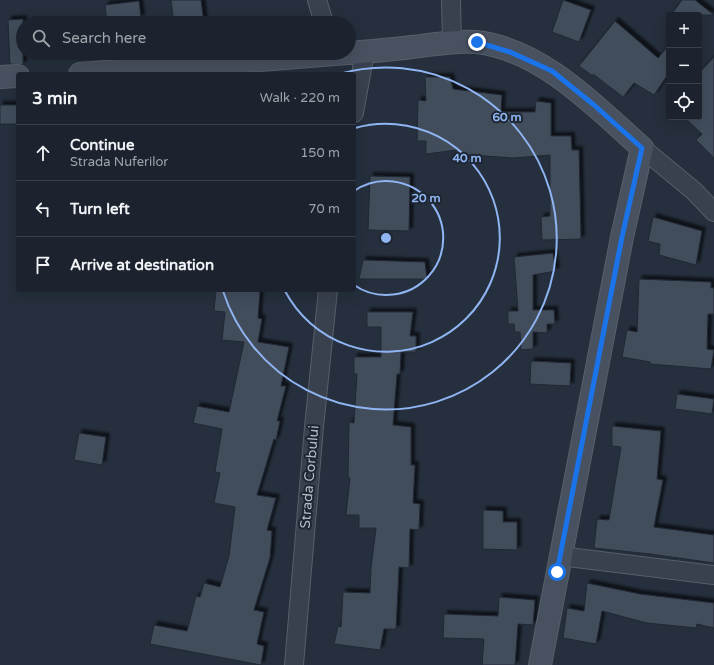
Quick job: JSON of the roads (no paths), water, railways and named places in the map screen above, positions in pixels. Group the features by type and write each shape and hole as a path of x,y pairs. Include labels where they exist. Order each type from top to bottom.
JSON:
{"street":[{"path":"316,0 322,16"},
{"path":"450,0 452,42"},
{"path":"356,52 452,42 477,42 510,52 552,71 694,191 714,212"},
{"path":"105,72 257,60"},
{"path":"347,60 349,72"},
{"path":"0,77 16,76"},
{"path":"540,665 622,237 642,148"},
{"name":"Strada Corbului","path":"294,665 314,426 328,292"},
{"path":"560,556 714,575"}]}
